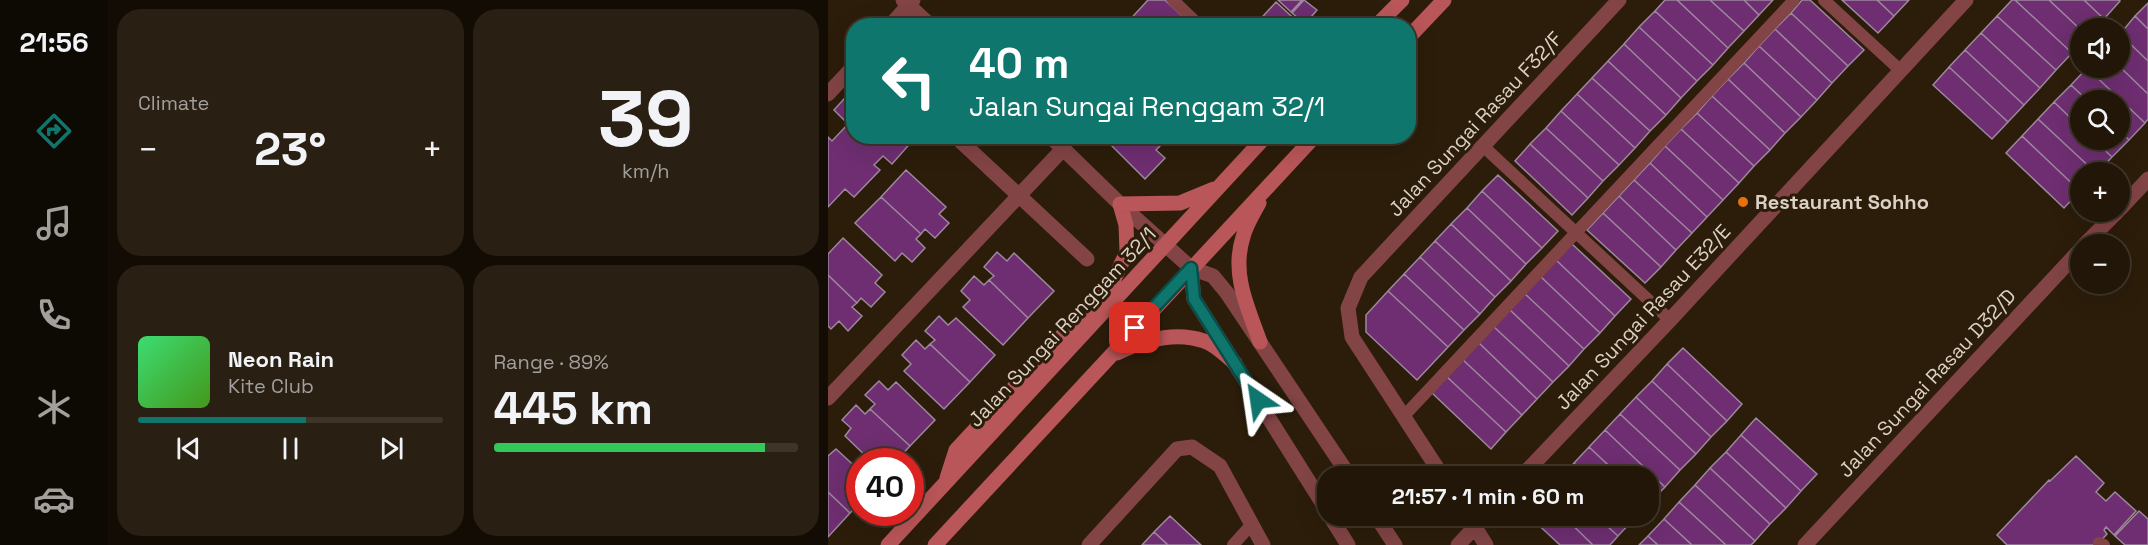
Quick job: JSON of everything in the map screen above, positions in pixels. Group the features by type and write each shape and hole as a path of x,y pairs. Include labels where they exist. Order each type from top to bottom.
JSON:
{"main road":[{"path":"1384,18 1402,0"},
{"path":"1416,30 1444,0"},
{"name":"Jalan Sungai Renggam 32/1","path":"888,545 1167,246 1259,144"},
{"path":"935,545 1307,144"},
{"path":"945,484 956,450 1113,281 1127,252 1126,225 1120,204 1180,204 1219,187"},
{"path":"1260,342 1243,296 1238,272 1242,237 1265,189"},
{"path":"1107,359 1134,345 1162,337 1184,337 1206,341 1235,363"}],"street":[{"name":"Jalan Sungai Rasau F32/F","path":"1404,416 1352,337 1348,308 1361,277 1619,0"},
{"name":"Jalan Sungai Rasau E32/E","path":"1531,466 1966,0"},
{"path":"896,18 908,2 923,18"},
{"path":"828,94 846,75"},
{"path":"964,144 1087,259"},
{"path":"1058,144 1191,268 1213,276 1227,293 1343,466"},
{"path":"828,398 1063,149"},
{"path":"2130,198 2148,180"},
{"path":"2095,234 2106,222"},
{"name":"Jalan Sungai Rasau D32/D","path":"1805,545 2070,261"},
{"path":"1191,268 1194,299 1317,494"},
{"path":"1404,416 1436,466"},
{"path":"1089,545 1177,449 1192,447 1220,466 1263,545"},
{"path":"1336,526 1348,545"},
{"path":"1383,526 1395,545"},
{"path":"1458,545 1472,526"},
{"path":"1478,526 1486,545"}],"lane":[{"path":"1173,0 1192,18"},
{"path":"1404,416 1794,0"},
{"path":"1824,0 1900,70"},
{"path":"1484,147 1670,320"},
{"path":"1233,545 1251,525"}],"building":[{"path":"1148,0 1165,0 1184,18 1131,18"},
{"path":"1278,0 1302,0 1291,12"},
{"path":"1304,0 1317,10 1310,18 1298,18 1292,13"},
{"path":"1665,0 1677,0 1728,48 1713,65 1655,11"},
{"path":"1677,0 1710,0 1744,31 1728,48"},
{"path":"1710,0 1744,0 1759,15 1744,31"},
{"path":"1744,0 1773,0 1759,15"},
{"path":"1802,0 1810,0 1864,50 1848,66 1791,13"},
{"path":"1842,0 1877,0 1894,16 1878,33"},
{"path":"1877,0 1909,0 1894,16"},
{"path":"2012,0 2015,0 2070,51 2070,55 2056,70 1997,16"},
{"path":"2015,0 2049,0 2070,20 2070,51"},
{"path":"2049,0 2084,0 2103,18 2070,18"},
{"path":"2084,0 2120,1 2103,18"},
{"path":"1276,2 1293,18 1261,18"},
{"path":"2148,3 2148,29 2135,16"},
{"path":"1655,11 1713,65 1697,81 1639,27"},
{"path":"1791,13 1848,66 1832,83 1775,29"},
{"path":"1997,16 2056,70 2040,88 1981,33"},
{"path":"2135,16 2148,29 2148,61 2130,44 2130,22"},
{"path":"1639,27 1697,81 1681,98 1624,44"},
{"path":"1775,29 1832,83 1817,100 1759,46"},
{"path":"1981,33 2040,88 2024,105 1965,50"},
{"path":"1624,44 1681,98 1666,115 1608,61"},
{"path":"2130,44 2148,61 2148,94 2130,77"},
{"path":"1759,46 1817,100 1801,117 1744,63"},
{"path":"1965,50 2024,105 2008,122 1949,67"},
{"path":"1608,61 1666,115 1650,131 1592,78"},
{"path":"1744,63 1801,117 1785,133 1728,79"},
{"path":"1949,67 2008,122 1992,139 1933,85"},
{"path":"2130,77 2148,94 2148,119 2145,123 2130,109 2130,90 2110,90 2098,78"},
{"path":"1592,78 1650,131 1635,148 1577,94"},
{"path":"2078,78 2098,78 2110,90 2076,90 2071,85"},
{"path":"1728,79 1785,133 1770,150 1712,96"},
{"path":"2071,85 2076,90 2070,90 2070,117 2054,102"},
{"path":"1577,94 1635,148 1619,165 1561,111"},
{"path":"1712,96 1770,150 1754,166 1697,113"},
{"path":"846,97 846,122 834,110"},
{"path":"2054,102 2070,117 2070,149 2038,119"},
{"path":"2130,109 2145,123 2130,139"},
{"path":"1561,111 1619,165 1603,181 1546,128"},
{"path":"1697,113 1754,166 1739,183 1681,129"},
{"path":"2038,119 2084,162 2070,162 2070,182 2022,136"},
{"path":"846,126 846,144 910,144 892,164 883,156 874,165 880,170 854,197 845,189 828,207 828,137 832,141"},
{"path":"1546,128 1603,181 1588,198 1530,144"},
{"path":"1681,129 1739,183 1723,200 1665,146"},
{"path":"2022,136 2070,182 2070,202 2064,208 2006,153"},
{"path":"1110,144 1162,144 1156,150 1165,158 1145,179"},
{"path":"1530,144 1588,198 1572,215 1515,161"},
{"path":"1665,146 1723,200 1707,217 1650,163"},
{"path":"2071,150 2105,150 2112,157 2107,162 2084,162"},
{"path":"2105,150 2119,150 2112,157"},
{"path":"1650,163 1707,217 1692,233 1634,180"},
{"path":"906,170 946,207 939,214 949,223 935,238 925,229 921,234 881,197"},
{"path":"1498,175 1558,231 1542,248 1482,191"},
{"path":"1634,180 1692,233 1676,250 1619,196"},
{"path":"1482,191 1542,248 1526,264 1467,208"},
{"path":"1619,196 1676,250 1661,267 1603,213"},
{"path":"881,197 921,234 916,239 925,248 912,262 902,253 895,261 855,223"},
{"path":"1467,208 1526,264 1511,281 1451,224"},
{"path":"1603,213 1661,267 1645,283 1587,230"},
{"path":"1451,224 1511,281 1495,297 1435,241"},
{"path":"843,238 882,275 875,283 885,292 871,307 861,298 857,303 828,275 828,254"},
{"path":"1435,241 1495,297 1480,314 1420,257"},
{"path":"1571,243 1631,299 1615,316 1556,260"},
{"path":"997,252 1007,261 1014,253 1054,291 1028,318 989,280 994,276 984,267"},
{"path":"1420,257 1480,314 1464,330 1404,274"},
{"path":"1556,260 1615,316 1600,333 1540,276"},
{"path":"1404,274 1464,330 1448,347 1388,291"},
{"path":"828,275 857,303 852,307 862,316 848,331 839,321 831,329 828,326"},
{"path":"974,276 984,285 989,280 1028,318 1003,345 963,307 970,300 961,291"},
{"path":"1540,276 1600,333 1584,349 1524,293"},
{"path":"1388,291 1448,347 1417,380 1366,332 1366,315"},
{"path":"1524,293 1584,349 1569,366 1509,309"},
{"path":"1509,309 1569,366 1553,382 1493,326"},
{"path":"939,316 948,325 956,318 995,355 970,382 930,344 935,340 925,331"},
{"path":"1493,326 1553,382 1537,399 1478,342"},
{"path":"916,340 925,349 930,344 970,382 944,409 904,371 911,364 902,355"},
{"path":"1478,342 1537,399 1522,415 1462,359"},
{"path":"1683,348 1742,404 1727,421 1667,364"},
{"path":"1462,359 1522,415 1506,432 1446,376"},
{"path":"1667,364 1727,421 1711,437 1652,381"},
{"path":"1446,376 1506,432 1491,449 1431,392"},
{"path":"879,381 888,390 896,382 935,420 910,446 870,409 875,404 865,395"},
{"path":"1652,381 1711,437 1696,454 1636,397"},
{"path":"1636,397 1696,454 1680,470 1620,414"},
{"path":"856,405 865,414 870,409 910,446 908,448 857,448 845,436 851,428 842,420"},
{"path":"1620,414 1680,470 1665,487 1659,481 1659,466 1643,466 1605,430"},
{"path":"1756,418 1817,474 1801,491 1741,435"},
{"path":"1605,430 1643,466 1609,466 1589,447"},
{"path":"1741,435 1801,491 1786,508 1726,452"},
{"path":"1589,447 1609,466 1577,466 1574,463"},
{"path":"836,449 846,458 846,509 828,492 828,456"},
{"path":"1726,452 1786,508 1770,524 1710,468"},
{"path":"2076,456 2104,483 2096,492 2106,501 2115,492 2136,511 2114,535 2106,527 2104,530 2107,534 2097,545 2007,545 1997,535 2049,480"},
{"path":"1710,468 1770,524 1755,541 1695,485"},
{"path":"1659,481 1665,487 1659,493"},
{"path":"1695,485 1755,541 1751,545 1726,545 1679,502"},
{"path":"828,492 846,509 846,517 828,537"},
{"path":"1679,502 1726,545 1692,545 1664,519"},
{"path":"2139,511 2148,519 2148,545 2125,545 2115,536"},
{"path":"1170,516 1201,545 1168,545 1154,532"},
{"path":"1664,519 1692,545 1658,545 1648,536"},
{"path":"1540,526 1573,526 1593,545 1560,545"},
{"path":"1573,526 1607,526 1618,536 1610,545 1593,545"},
{"path":"1607,526 1627,526 1618,536"},
{"path":"1154,532 1168,545 1142,545"},
{"path":"1648,536 1658,545 1639,545"}],"place":[{"name":"Restaurant Sohho","path":"1743,202"}],"route":[{"path":"1135,328 1191,268 1194,299 1258,400"}]}
